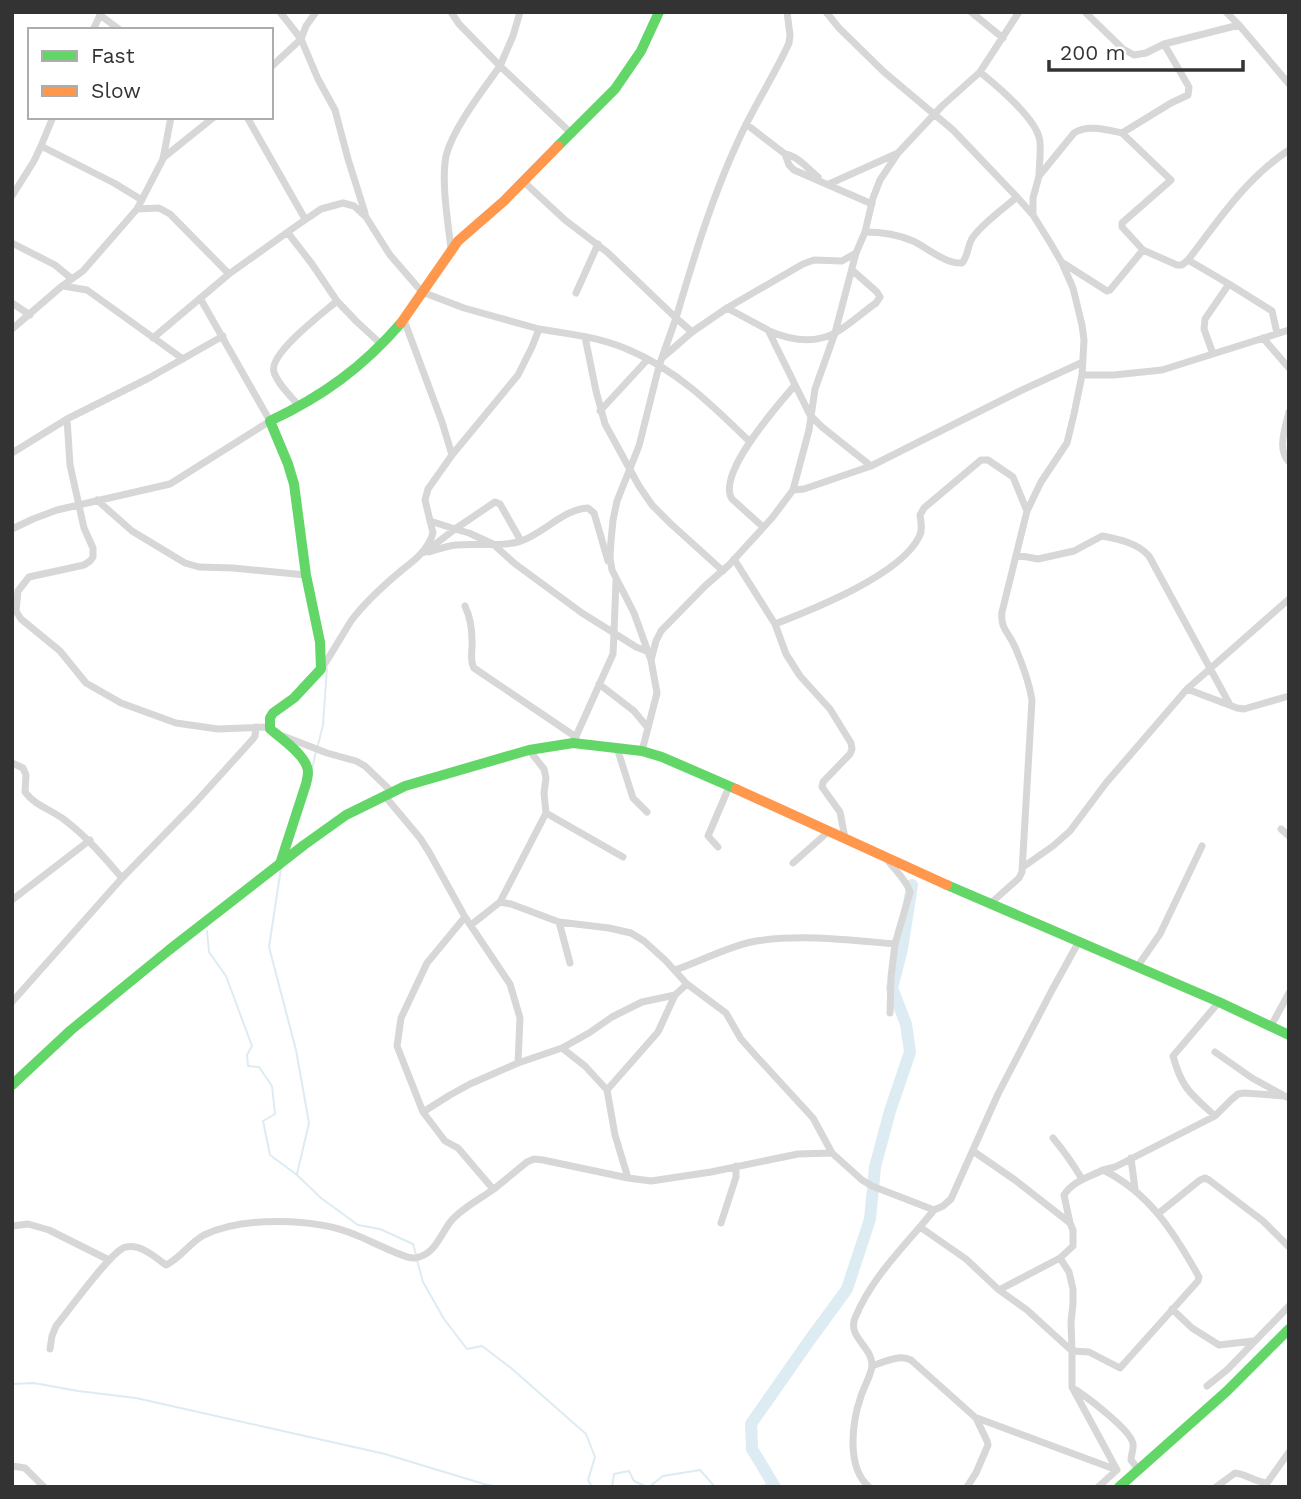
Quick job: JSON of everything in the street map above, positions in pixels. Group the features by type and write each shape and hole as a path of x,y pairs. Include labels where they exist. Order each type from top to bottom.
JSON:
{"street":[{"path":"280,12 301,40 335,110 366,217 390,255 422,292 464,308 539,329 621,346 660,362 703,397 750,442"},
{"path":"273,65 301,40 306,26 316,12"},
{"path":"451,12 459,24 500,66 572,134"},
{"path":"451,249 446,158 460,126 500,66 520,12"},
{"path":"12,529 43,515 80,504 170,484 340,381 383,345 404,320 451,249 468,231 496,209 607,99 641,51 659,12"},
{"path":"610,565 612,520 639,446 660,362 717,190 746,124 789,43 787,12"},
{"path":"826,12 884,72 935,113 976,153 1032,215 1062,263 1073,288 1082,325 1082,375 1067,443 1041,482 1027,511 1001,620 1015,647 1032,700 1023,867 1021,876 991,903"},
{"path":"971,12 1003,37"},
{"path":"651,660 661,631 723,571 793,490 804,455 815,389 835,333 856,253 880,180 898,153 935,113 980,72 1019,12"},
{"path":"1085,12 1130,54 1146,53 1164,44 1239,25"},
{"path":"1226,12 1289,84"},
{"path":"100,14 118,28"},
{"path":"1122,133 1188,95 1189,87 1164,44"},
{"path":"980,72 1011,99 1039,137 1039,176 1032,215"},
{"path":"12,196 34,161 52,119"},
{"path":"12,329 97,256 137,209 163,159 171,119"},
{"path":"163,159 212,119"},
{"path":"248,119 305,219"},
{"path":"746,124 785,154 794,170 872,204"},
{"path":"1039,176 1077,130 1094,128 1122,133 1171,180 1122,223 1122,227 1143,250 1182,265 1188,261 1246,186 1289,150"},
{"path":"41,146 142,200"},
{"path":"826,183 898,153"},
{"path":"524,182 565,220 598,244 692,332"},
{"path":"865,232 898,235 953,263 962,264 975,235 1017,197"},
{"path":"153,338 229,274 321,209 343,203 354,206 366,217"},
{"path":"137,209 159,208 170,214 229,274"},
{"path":"288,233 337,301 383,345"},
{"path":"12,243 55,265 72,279"},
{"path":"576,293 598,244"},
{"path":"1062,263 1107,291 1143,250"},
{"path":"660,362 692,332 727,308 808,262 842,261 856,253"},
{"path":"1188,261 1272,311 1284,331"},
{"path":"727,308 789,338 810,340 835,333 880,298 877,292 852,270"},
{"path":"1213,354 1204,329 1205,319 1229,284"},
{"path":"62,286 87,290 183,359"},
{"path":"200,298 270,421 288,464 294,484 306,575 320,642 321,669"},
{"path":"300,407 274,373 274,363 289,343 337,301"},
{"path":"12,303 30,315"},
{"path":"404,320 452,455"},
{"path":"1082,375 1162,370 1284,331 1289,323"},
{"path":"422,554 433,533 426,507 428,489 452,455 518,375 539,329"},
{"path":"768,330 810,415 871,466"},
{"path":"12,453 68,419 223,336"},
{"path":"585,337 600,411 645,496 683,536 723,571"},
{"path":"1263,338 1289,368"},
{"path":"600,411 648,359"},
{"path":"793,490 804,489 871,466 1083,362"},
{"path":"763,527 737,505 729,495 729,485 738,463 764,420 795,385"},
{"path":"1289,412 1282,450 1289,462"},
{"path":"68,419 70,465 93,556 84,565 29,577 18,591 16,600 16,611 21,619 53,644 86,683 121,703 176,723 218,729 256,727 271,730 365,766 429,852 465,917 510,984 520,1018 519,1063"},
{"path":"775,624 821,607 855,589 902,558 920,535 920,515 924,508 981,460 988,460 1013,477 1027,511"},
{"path":"97,500 132,531 186,563 199,567 306,575"},
{"path":"280,864 309,773 301,758 271,730 270,718 273,713 294,698 321,669 353,620 369,601 455,528 497,503 521,541"},
{"path":"422,554 457,545 521,541 579,509 588,508 594,513 605,553 616,581 634,613 651,660 656,693 642,751"},
{"path":"430,521 469,533 493,544 514,563 582,612 636,647 649,652"},
{"path":"1016,555 1038,559 1074,551 1102,536 1144,549 1230,705"},
{"path":"734,559 775,624 786,654 800,676 830,709 851,743 850,754 823,782 822,788 840,812 845,838"},
{"path":"574,740 613,653 616,581"},
{"path":"1023,867 1070,831 1122,763 1188,689 1289,599"},
{"path":"465,606 470,619 473,642 471,662 474,668 574,740"},
{"path":"599,684 634,712 648,728"},
{"path":"1188,689 1244,709 1289,696"},
{"path":"12,1002 122,878 255,736 256,727"},
{"path":"12,1085 71,1030 169,950 346,815 388,794 433,777 574,740 662,757 1289,1035"},
{"path":"617,747 633,798 647,812"},
{"path":"471,925 500,902 546,813 544,769 529,750"},
{"path":"12,762 23,768 26,775 25,792 30,798 63,818 90,840 122,878"},
{"path":"718,847 708,836 729,787"},
{"path":"546,813 624,857"},
{"path":"1281,829 1289,836"},
{"path":"793,863 829,831"},
{"path":"12,900 90,840"},
{"path":"1137,967 1160,934 1202,846"},
{"path":"885,858 909,887 910,892 895,944 890,1013"},
{"path":"500,902 559,922 631,933 644,941 687,984 726,1013 741,1039 813,1118 832,1153 872,1186 934,1210"},
{"path":"465,917 427,963 401,1018 397,1042 423,1112 445,1141 458,1148 494,1189"},
{"path":"559,922 570,963"},
{"path":"675,970 727,950 765,940 831,938 895,944"},
{"path":"869,1487 858,1474 854,1459 853,1429 857,1408 872,1366 866,1347 854,1332 854,1320 895,1256 934,1210 951,1199 998,1094 1079,943"},
{"path":"607,1090 658,1032 675,995 687,984"},
{"path":"1271,1026 1289,993"},
{"path":"423,1112 470,1084 562,1048 642,1002 675,995"},
{"path":"1215,1116 1185,1087 1173,1056 1219,1002"},
{"path":"562,1048 585,1066 607,1090 615,1135 628,1178"},
{"path":"1215,1052 1252,1078 1287,1097"},
{"path":"999,1290 1060,1258 1073,1246 1073,1230 1064,1195 1082,1180 1115,1167 1215,1116 1238,1094 1287,1097"},
{"path":"1053,1138 1068,1155 1082,1180"},
{"path":"973,1151 1070,1223"},
{"path":"50,1349 56,1326 109,1260 120,1249 130,1246 144,1250 166,1265 202,1236 226,1228 263,1222 304,1223 325,1225 349,1232 414,1259 432,1251 453,1219 534,1159 651,1181 798,1154 832,1153"},
{"path":"1131,1158 1136,1191"},
{"path":"721,1223 736,1177 736,1166"},
{"path":"920,1227 966,1259 1072,1351 1089,1352 1120,1368 1199,1277 1158,1213 1136,1191 1103,1170"},
{"path":"1158,1213 1205,1178 1264,1222 1289,1247"},
{"path":"12,1226 28,1224 49,1230 109,1260"},
{"path":"1060,1258 1069,1272 1073,1289 1072,1387 1117,1470"},
{"path":"1207,1387 1289,1307"},
{"path":"1172,1309 1192,1328 1219,1345 1255,1341"},
{"path":"1119,1487 1227,1391 1289,1328 1279,1317"},
{"path":"872,1366 900,1357 911,1360 976,1418 1117,1470"},
{"path":"1072,1387 1108,1415 1129,1436 1133,1444 1131,1460 1138,1469"},
{"path":"967,1487 988,1445 976,1418"},
{"path":"1216,1487 1235,1473 1267,1483 1289,1452"},
{"path":"12,1466 25,1468 43,1486"},
{"path":"1098,1487 1117,1470"}],"waterway":[{"path":"318,745 323,725 327,668"},
{"path":"312,769 316,751"},
{"path":"281,868 269,947 296,1050 309,1123 297,1174"},
{"path":"775,1487 752,1449 751,1424 847,1289 870,1219 875,1167 910,1052 906,1024 892,988 902,949 912,885"},
{"path":"207,931 209,952 226,976 252,1046 247,1055 248,1066 259,1067 272,1086 275,1114 263,1121 270,1155 358,1225 380,1229 413,1244 416,1255"},
{"path":"417,1260 423,1282 444,1319 467,1349 482,1346 586,1434 595,1457 588,1480 592,1487"},
{"path":"12,1384 34,1383 136,1398 385,1454 499,1487"},
{"path":"649,1487 663,1476 700,1470 715,1487"},
{"path":"612,1487 614,1474 629,1471 634,1481 647,1487"},
{"path":"758,1487 773,1483"}],"traffic: fast":[{"path":"558,146 615,89 641,51 659,12"},
{"path":"280,864 308,772 299,754 270,729 270,718 294,698 321,669 320,642 306,575 294,484 270,421 325,391 357,367 401,323"},
{"path":"12,1085 71,1030 304,845 346,815 405,786 529,750 573,743 642,751 736,789"},
{"path":"947,885 1219,1002 1289,1035"},
{"path":"1119,1487 1227,1391 1289,1329"}],"traffic: slow":[{"path":"401,323 458,241 504,201 558,146"},
{"path":"736,789 947,885"}]}
